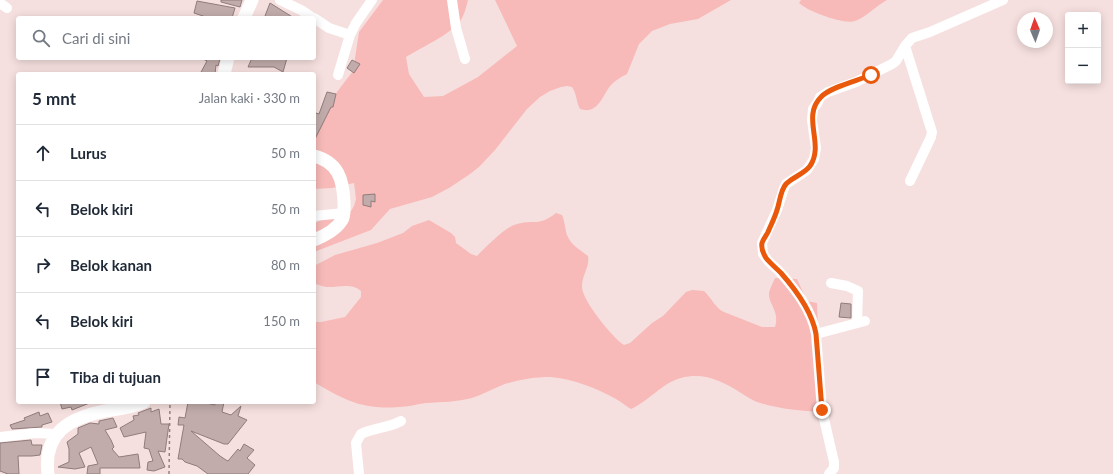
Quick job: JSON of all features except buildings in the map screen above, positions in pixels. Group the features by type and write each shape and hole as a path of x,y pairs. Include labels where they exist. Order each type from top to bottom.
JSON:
{"main road":[{"path":"245,16 252,0"},
{"path":"224,72 228,60"},
{"path":"316,157 331,163 337,169 344,195 343,219 329,232 316,239"},
{"path":"48,474 49,449 56,434 69,424 91,414 139,404"}],"street":[{"path":"280,0 311,16"},
{"path":"338,75 350,35 356,22 372,0"},
{"path":"452,0 456,28 465,59"},
{"path":"829,474 834,468 834,462 822,410 816,334 810,314 790,284 763,254 762,243 777,210 786,184 807,170 814,159 816,148 812,120 813,109 820,97 828,92 856,82 896,61 912,38 930,32 1003,0"},
{"path":"316,19 329,28 350,35"},
{"path":"905,46 932,132 910,181"},
{"path":"316,216 344,213"},
{"path":"816,334 861,322 858,291 847,286 831,283"},
{"path":"359,474 356,443 361,434 392,426 401,422"},
{"path":"0,437 36,433 56,434"}],"path":[{"path":"169,474 170,404"}],"shaded area":[{"path":"383,0 468,0 462,18 454,28 406,57 409,74 424,97 443,96 478,77 517,46 495,0 731,0 698,19 670,24 652,31 639,44 627,74 611,85 595,107 586,110 580,109 572,87 561,87 550,91 540,97 527,109 495,150 470,174 432,197 390,209 371,230 316,251 316,223 325,217 351,211 356,199 354,183 332,188 316,189 316,119 353,71 359,32"},
{"path":"801,0 887,0 863,17 850,22 835,19 810,10 799,3"},
{"path":"556,213 562,215 567,235 571,242 588,256 588,264 582,286 586,300 605,326 624,345 630,343 652,323 663,316 686,292 692,290 704,291 718,308 724,312 762,327 775,327 776,316 770,301 769,293 775,278 797,279 807,301 817,303 821,412 789,409 757,402 720,381 697,376 689,376 674,380 638,406 631,409 618,400 593,388 576,382 550,377 531,378 512,382 475,397 466,399 386,408 364,405 345,399 316,383 316,322 345,317 361,297 361,291 357,288 349,286 326,287 316,284 316,265 335,255 377,243 403,233 412,226 429,220 451,233 455,237 456,243 471,254 477,256 496,238 512,226 545,220"}],"route":[{"path":"822,410 814,323 810,314 790,284 763,254 762,243 777,210 786,184 807,170 814,159 816,148 812,120 813,109 820,97 844,85 856,82 871,75"}]}
